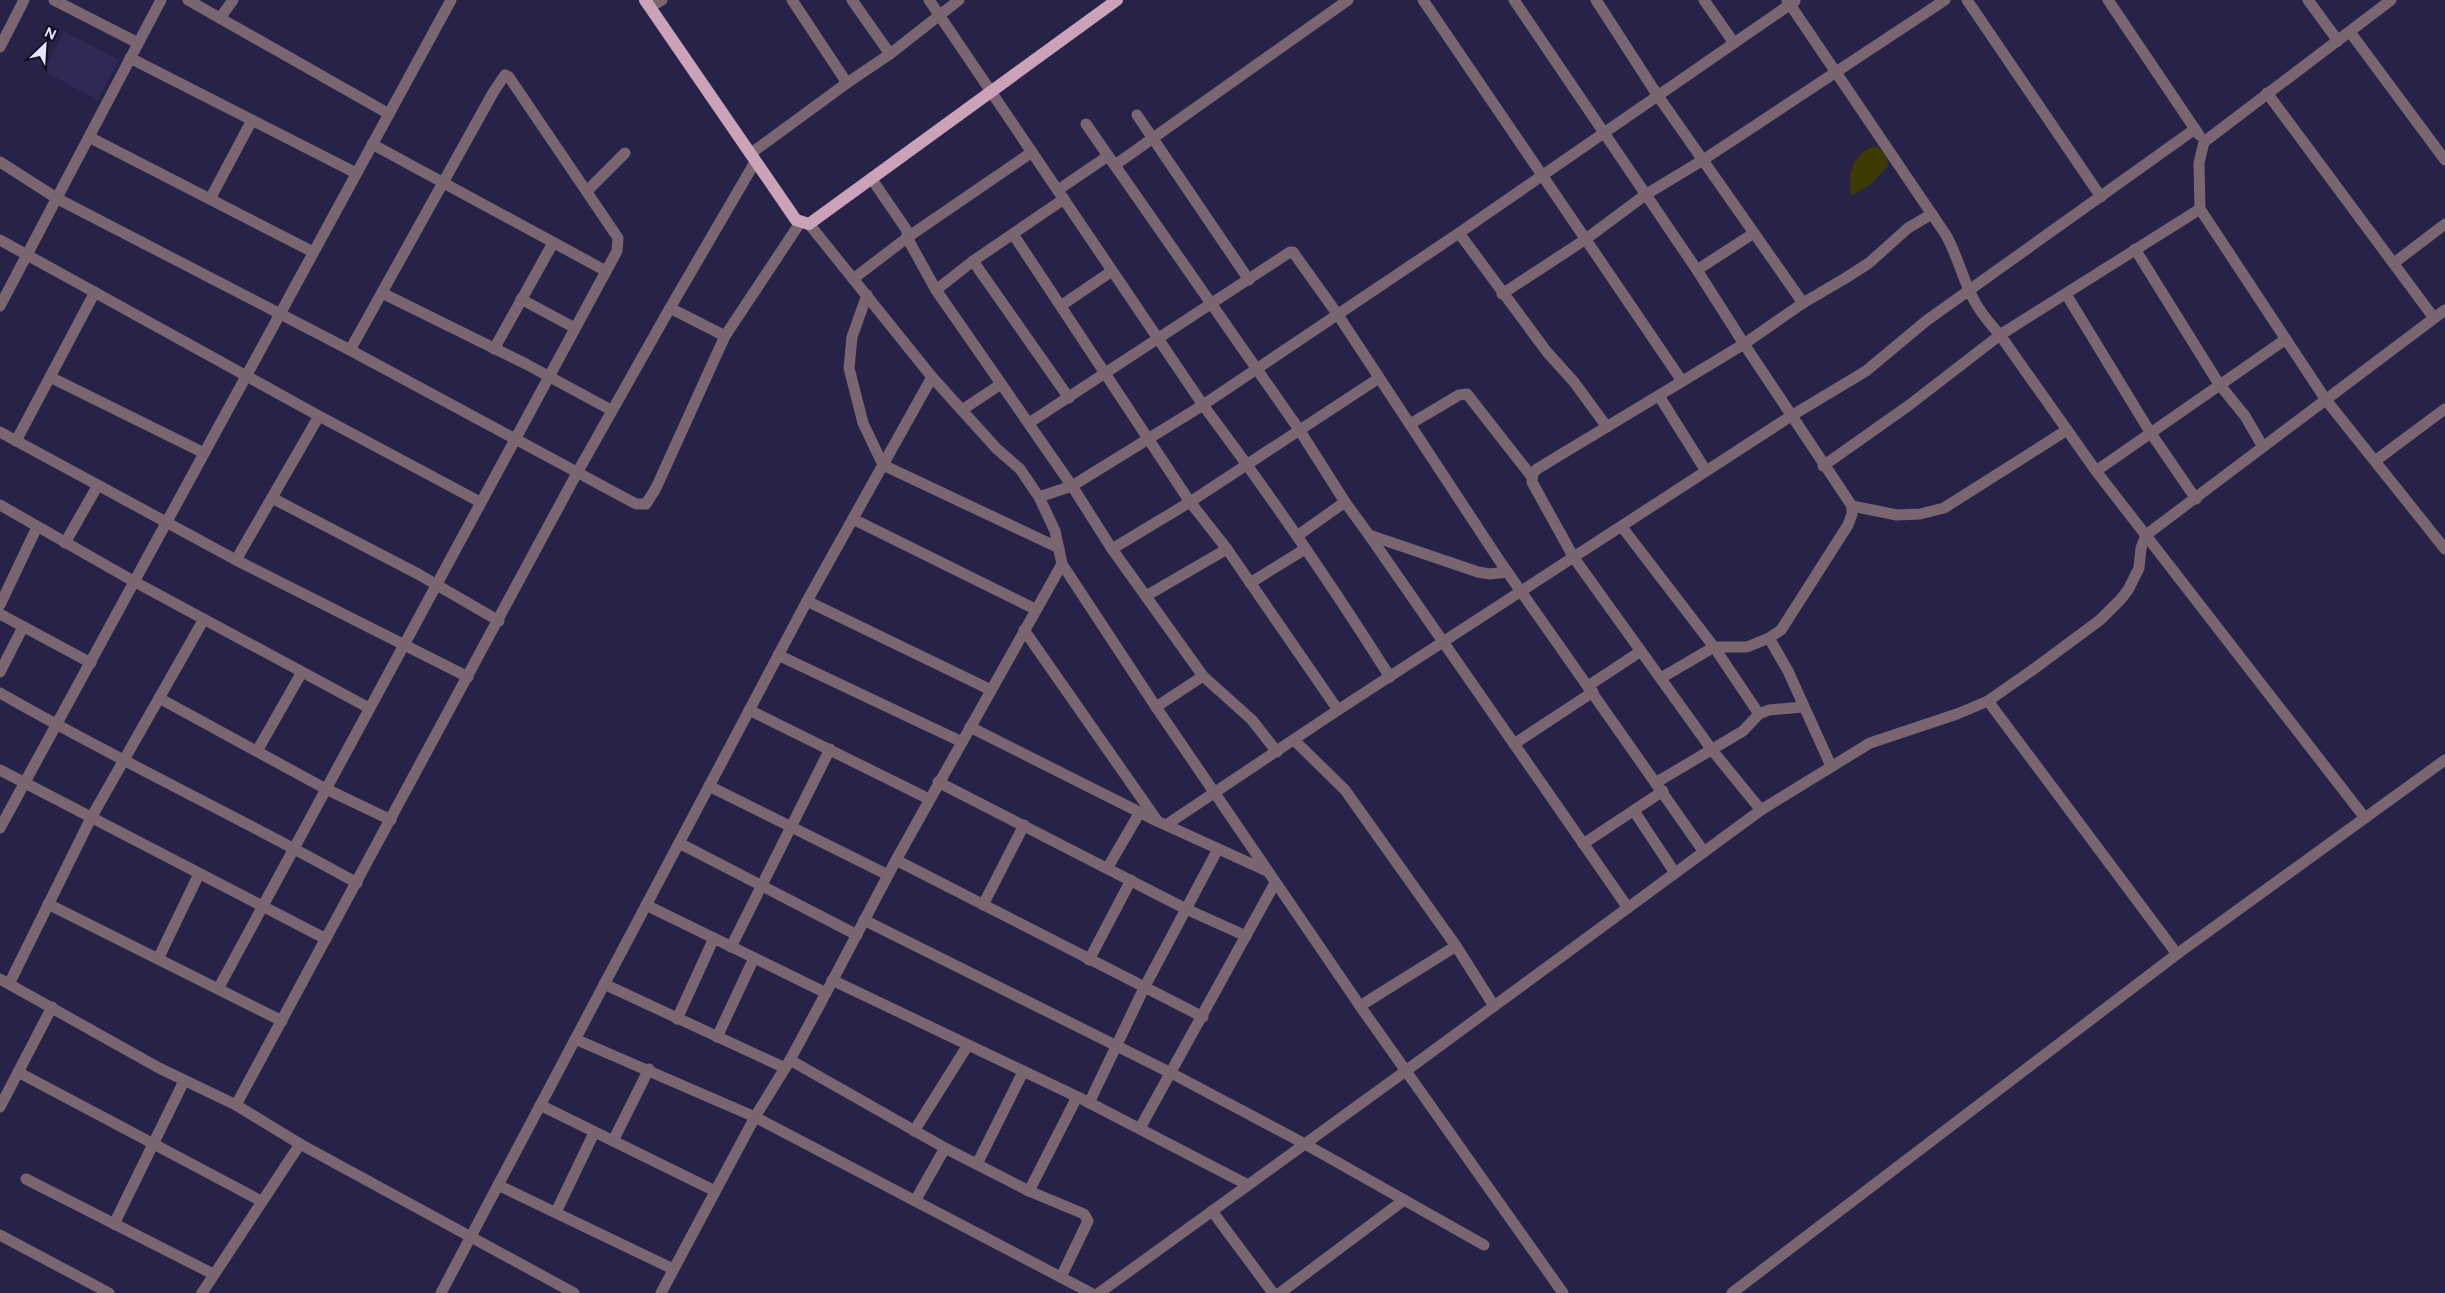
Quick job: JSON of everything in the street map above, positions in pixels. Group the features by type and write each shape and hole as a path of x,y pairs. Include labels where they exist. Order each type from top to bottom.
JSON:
{"main road":[{"path":"648,4 752,158 804,223 871,178 1117,0"}],"street":[{"path":"0,47 24,0"},
{"path":"54,0 138,43"},
{"path":"0,306 58,199 161,0"},
{"path":"188,0 388,114"},
{"path":"220,18 233,0"},
{"path":"0,828 58,726 279,313 451,0"},
{"path":"648,4 662,0"},
{"path":"792,0 847,83"},
{"path":"852,0 890,54"},
{"path":"929,0 1203,405 1248,464 1348,610 1390,677"},
{"path":"236,1105 499,621 611,410 670,308 752,158 847,83 890,54 959,0"},
{"path":"936,290 973,261 1013,234 1061,194 1111,160 1154,140 1348,0"},
{"path":"1423,0 1682,381"},
{"path":"1514,0 1603,134 1698,270 1823,466 1852,506 1852,514 1848,525 1812,577 1792,616 1781,630 1770,638 1747,647 1714,647 1661,678"},
{"path":"1596,0 1658,96 1803,303"},
{"path":"1704,0 1734,44"},
{"path":"1502,294 1586,240 1646,195 1703,160 1945,0"},
{"path":"1967,0 2101,197"},
{"path":"2108,0 2204,142"},
{"path":"2308,0 2338,41"},
{"path":"2391,0 2204,142 2198,163 2200,209 2326,400 2445,550"},
{"path":"1039,497 1072,486 1203,405 1459,234 1734,44 1791,1 1835,72 1932,214 1956,253 1977,306 2000,335 2096,471 2365,818"},
{"path":"2350,32 2445,160"},
{"path":"130,58 356,173"},
{"path":"218,989 324,788 405,644 617,251 618,240 513,79 505,75 350,350"},
{"path":"2267,94 2434,318"},
{"path":"1136,116 1249,280"},
{"path":"210,199 252,120"},
{"path":"1086,124 1300,431 1345,502 1628,908"},
{"path":"1162,823 1214,793 1338,710 1706,471 1791,416 1866,371 1926,321 2195,129"},
{"path":"89,137 313,252"},
{"path":"372,144 606,271"},
{"path":"853,279 908,237 1032,152"},
{"path":"586,191 625,153"},
{"path":"0,162 58,199 350,350 636,504 646,504 656,488 725,336 804,223 853,279 932,377 996,448 1020,469 1039,497 1055,531 1062,564 1156,707 1360,1006 1563,1293"},
{"path":"871,178 906,229 908,237 936,290 1072,486 1112,549 1204,676 1252,720 1277,752"},
{"path":"1823,466 1908,406 2000,335 2200,209"},
{"path":"1532,477 1537,469 1744,344 1803,303 1869,263 1908,228 1932,214"},
{"path":"2394,263 2445,224"},
{"path":"1698,270 1754,233"},
{"path":"1013,234 1062,305 1105,374 1190,502 1227,549 1338,710"},
{"path":"1459,234 1502,294 1607,427"},
{"path":"0,240 245,376 480,502"},
{"path":"494,348 553,243"},
{"path":"2135,249 2220,384 2245,416 2263,447"},
{"path":"1029,423 1294,252 1338,315 1507,572 1704,852"},
{"path":"973,261 1069,398"},
{"path":"1062,305 1112,270"},
{"path":"16,440 95,292"},
{"path":"382,292 550,376 611,410"},
{"path":"2066,294 2150,432 2196,499"},
{"path":"866,295 852,337 849,368 863,423 883,466 1059,548"},
{"path":"521,299 575,328"},
{"path":"670,308 725,336"},
{"path":"1099,1293 1761,810 1880,738 1942,719 1988,701 2100,620 2121,600 2128,590 2139,568 2141,548 2146,535 2445,310"},
{"path":"2096,471 2286,339"},
{"path":"50,377 204,453"},
{"path":"441,1293 778,655 932,377"},
{"path":"1112,549 1190,502 1379,378"},
{"path":"962,410 1001,384"},
{"path":"1410,424 1458,394 1467,394 1532,477 1532,482 1574,558 1712,750 1761,810"},
{"path":"1658,396 1706,471"},
{"path":"2375,461 2445,409"},
{"path":"236,560 319,416"},
{"path":"1852,506 1897,515 1920,514 1944,508 2067,430"},
{"path":"0,432 236,560 468,677"},
{"path":"65,542 98,485"},
{"path":"272,498 437,585 499,621"},
{"path":"1297,536 1345,502"},
{"path":"0,505 135,582 369,708"},
{"path":"853,519 1035,609"},
{"path":"0,604 38,527"},
{"path":"1622,527 1714,647 1759,714"},
{"path":"1369,535 1478,572 1490,574 1507,572"},
{"path":"1146,596 1227,549"},
{"path":"1250,583 1305,549"},
{"path":"661,1293 755,1117 826,993 938,782 1062,564"},
{"path":"807,601 991,690"},
{"path":"0,614 91,663"},
{"path":"204,618 91,818 48,904 4,981 184,1081 236,1105 300,1144 574,1293"},
{"path":"0,672 23,627"},
{"path":"1024,630 1162,823"},
{"path":"1770,638 1788,671 1802,707 1831,766"},
{"path":"1514,744 1641,651"},
{"path":"778,655 962,742"},
{"path":"257,752 302,672"},
{"path":"1156,707 1204,676"},
{"path":"0,693 58,726 294,848 356,883"},
{"path":"159,698 324,788 391,820"},
{"path":"1988,701 2177,954"},
{"path":"1583,844 1634,811 1660,787 1712,750 1743,731 1759,714 1769,710 1802,707"},
{"path":"750,710 929,799"},
{"path":"970,727 1162,823 1267,872"},
{"path":"1294,740 1345,790 1456,946 1494,1006"},
{"path":"731,947 830,749"},
{"path":"1732,1293 2177,954 2445,760"},
{"path":"0,770 326,939"},
{"path":"938,782 1108,867 1186,909 1246,936"},
{"path":"709,786 888,875"},
{"path":"1634,811 1675,873"},
{"path":"1108,867 1140,812"},
{"path":"982,905 1024,825"},
{"path":"679,843 857,934"},
{"path":"1089,1103 1144,988 1218,849"},
{"path":"896,860 1203,1017"},
{"path":"158,959 199,874"},
{"path":"1089,960 1131,880"},
{"path":"1140,1128 1203,1017 1275,883"},
{"path":"48,904 282,1021"},
{"path":"646,905 826,993"},
{"path":"864,920 1171,1073 1305,1144 1484,1245"},
{"path":"678,1019 714,938"},
{"path":"1360,1006 1456,946"},
{"path":"717,1037 754,958"},
{"path":"832,980 1140,1128 1248,1185"},
{"path":"604,984 717,1037 787,1064 1029,1191 1088,1218 1061,1277"},
{"path":"0,1107 52,1006"},
{"path":"575,1039 755,1117 1091,1293"},
{"path":"914,1131 968,1045"},
{"path":"613,1141 648,1070"},
{"path":"18,1072 155,1142 262,1200"},
{"path":"977,1164 1024,1072"},
{"path":"114,1224 184,1081"},
{"path":"1029,1191 1077,1097"},
{"path":"540,1105 715,1191"},
{"path":"556,1212 594,1133"},
{"path":"202,1293 300,1144"},
{"path":"915,1201 945,1148"},
{"path":"26,1179 213,1274"},
{"path":"498,1185 673,1269"},
{"path":"1280,1293 1404,1200"},
{"path":"1212,1211 1273,1293"},
{"path":"0,1235 109,1293"}],"shaded area":[{"path":"64,31 119,60 98,100 43,71"},
{"path":"1874,146 1885,153 1888,166 1870,185 1851,196 1850,181 1853,166 1860,155"}]}
